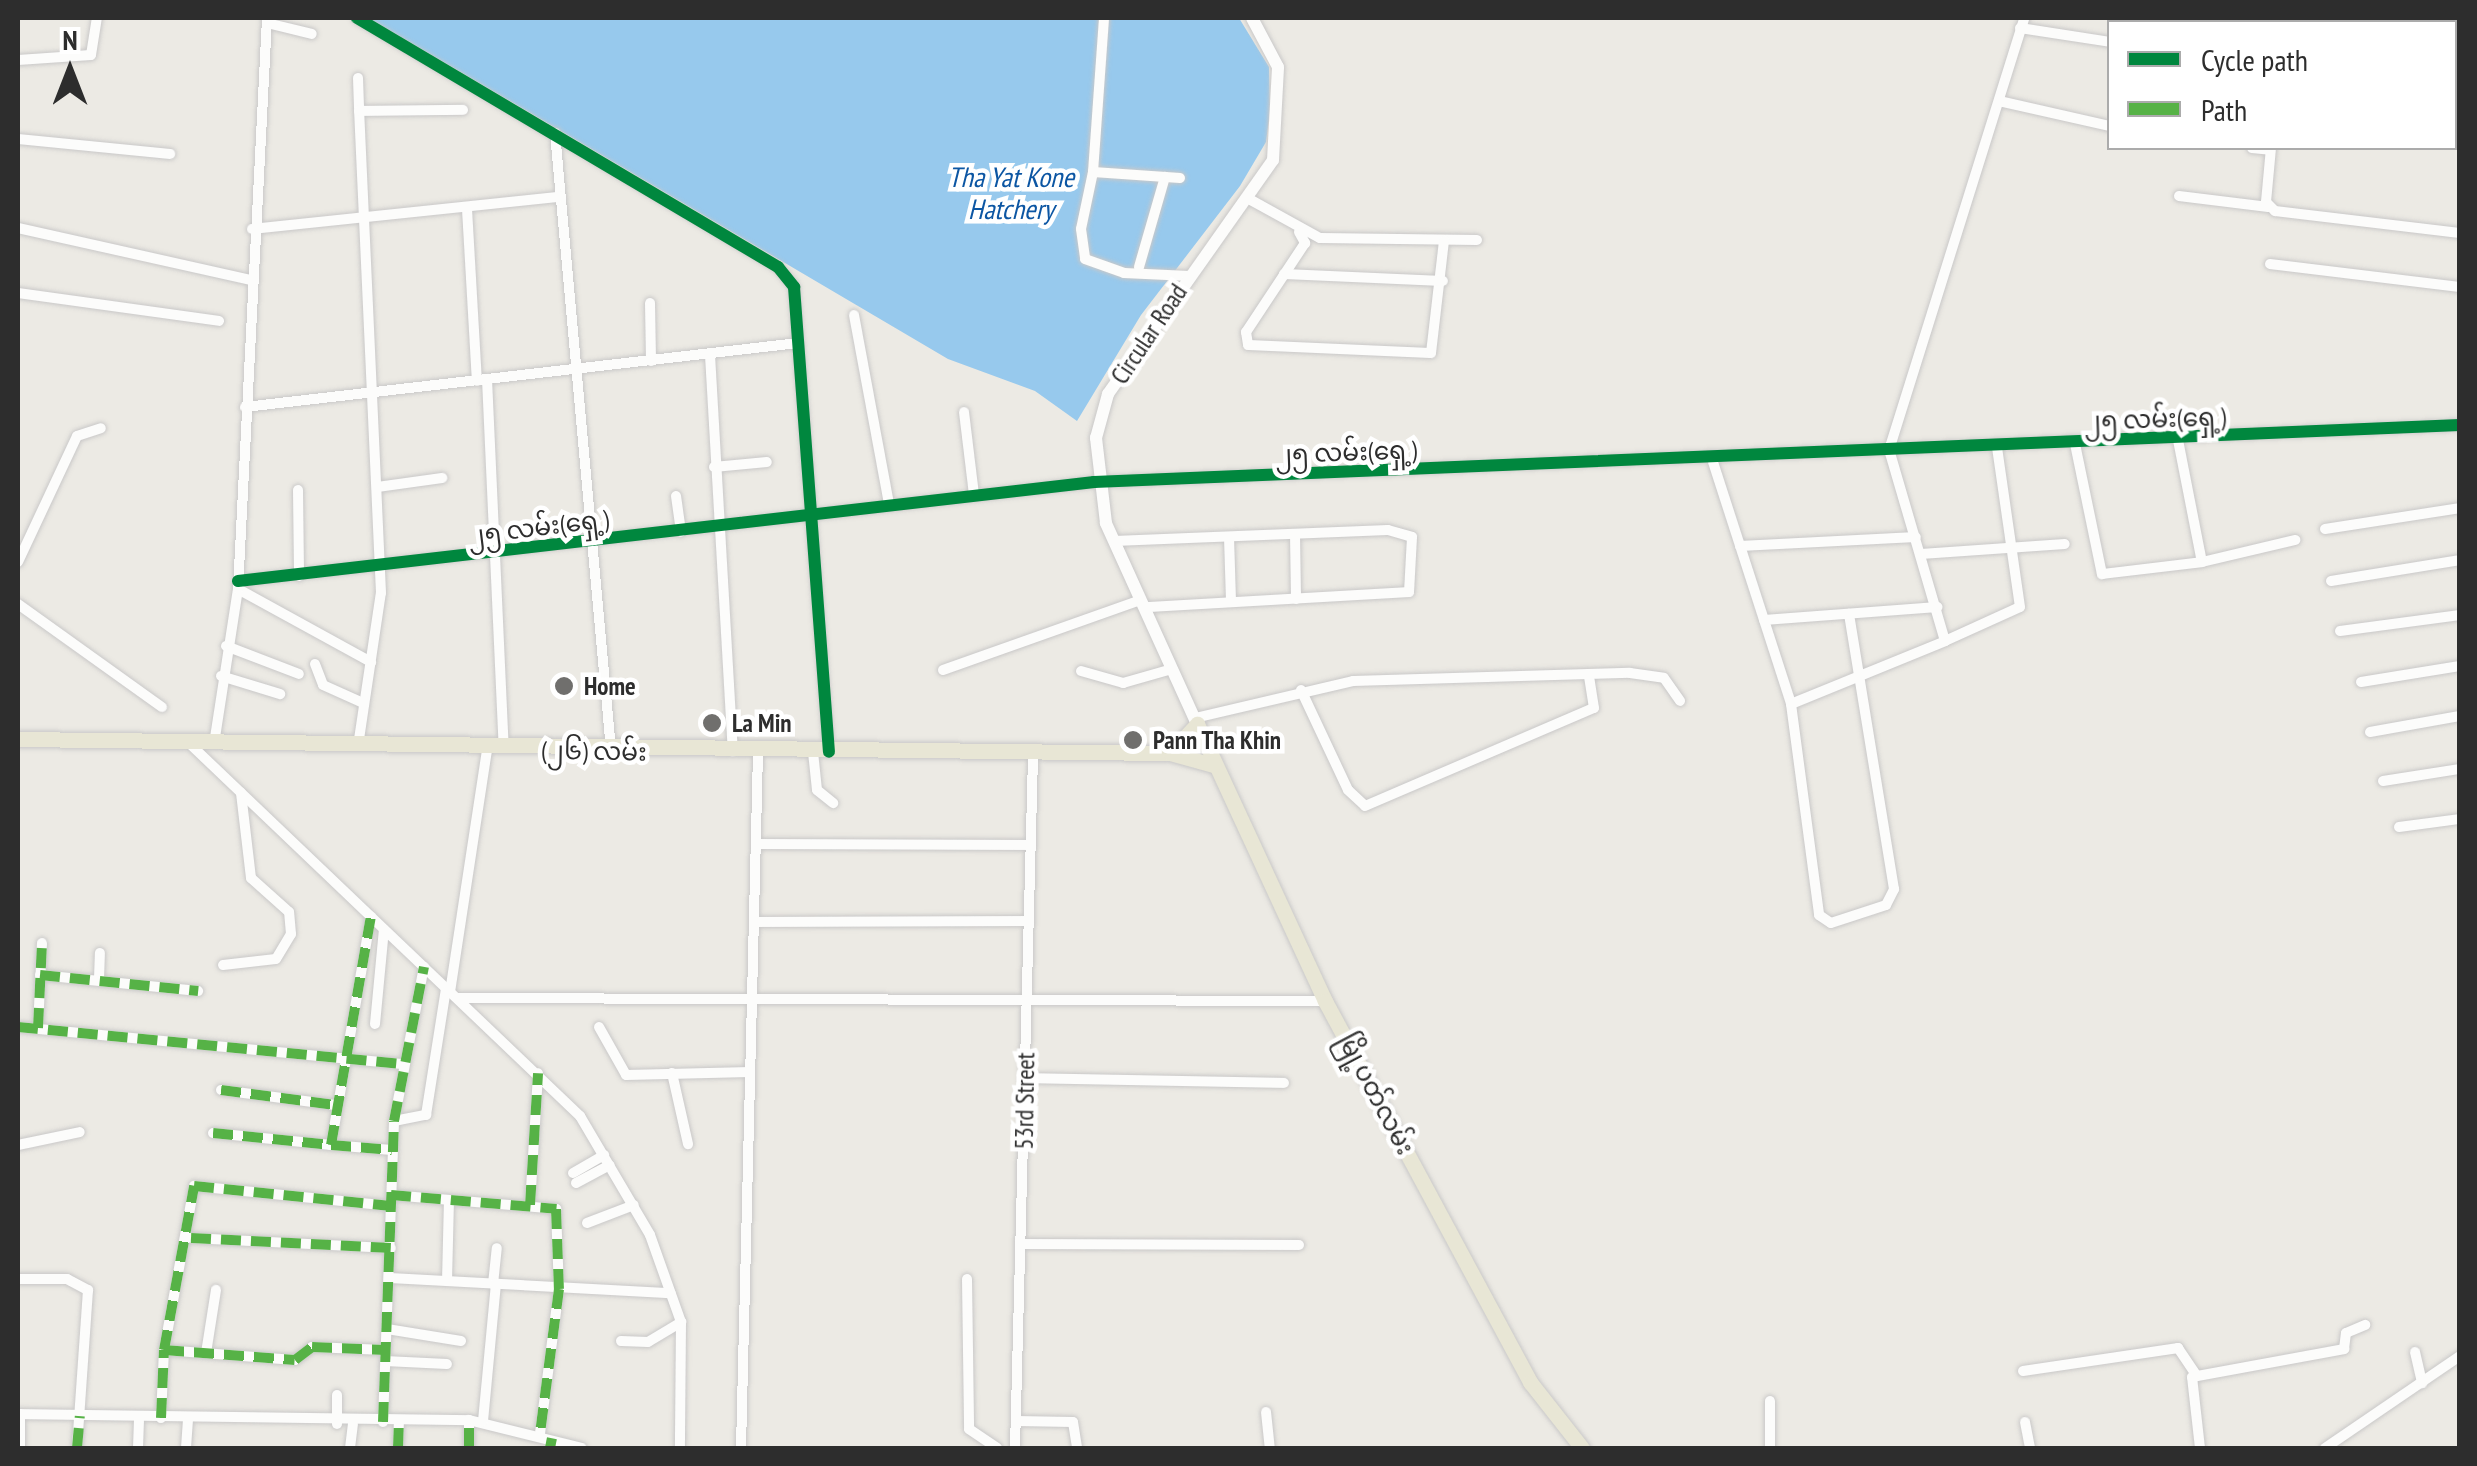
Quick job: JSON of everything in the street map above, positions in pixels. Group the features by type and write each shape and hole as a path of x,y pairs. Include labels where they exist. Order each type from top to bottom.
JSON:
{"main road":[{"path":"1170,754 1196,721"},
{"name":"မြို့ပတ်လမ်း","path":"1196,721 1325,1002 1530,1382 1582,1448"},
{"name":"(၂၆) လမ်း","path":"18,739 611,751 1170,754 1213,765"}],"street":[{"path":"18,60 91,55 97,18"},
{"path":"357,18 556,132 778,267 794,286 813,516 821,752 818,790 833,804"},
{"path":"1104,18 1093,172 1085,180 1085,259 1124,273 1139,268 1188,276"},
{"name":"Circular Road","path":"1196,721 1114,541 1094,482 1108,394 1188,276 1249,199 1282,134 1278,67 1252,18"},
{"path":"214,744 221,676 238,585 252,228 267,20 312,34"},
{"path":"1945,641 1889,450 2022,23 2107,41"},
{"path":"358,78 361,219 374,391 380,569 358,747"},
{"path":"1999,101 2107,125"},
{"path":"359,111 463,110"},
{"path":"556,132 558,197 598,544 611,751"},
{"path":"18,140 170,154"},
{"path":"2268,207 2271,150"},
{"path":"1093,172 1180,178"},
{"path":"1139,268 1165,176"},
{"path":"2179,196 2460,233"},
{"path":"252,228 558,197"},
{"path":"1249,199 1299,232 1305,243 1246,332 1248,345 1431,353 1443,281 1444,240"},
{"path":"394,1121 426,1115 496,749 494,555 467,208"},
{"path":"21,229 250,280"},
{"path":"1299,232 1478,240"},
{"path":"2270,264 2460,287"},
{"path":"1284,274 1443,281"},
{"path":"20,293 219,321"},
{"path":"650,302 651,361"},
{"path":"854,315 889,504"},
{"path":"244,407 798,343"},
{"path":"710,355 716,528 733,752"},
{"path":"964,412 974,495"},
{"name":"၂၅ လမ်း(ရှေ့)","path":"238,585 1094,482 1712,462 1889,450 2460,425"},
{"path":"18,562 77,436 101,428"},
{"path":"2178,440 2202,562"},
{"path":"2075,444 2102,574 2202,562 2295,540"},
{"path":"1790,704 2018,612 1997,447"},
{"path":"714,467 767,462"},
{"path":"1712,462 1790,704 1819,915 1831,924 1893,901 1862,677 1849,614"},
{"path":"376,487 442,478"},
{"path":"298,490 300,576"},
{"path":"676,496 681,532"},
{"path":"2325,529 2460,508"},
{"path":"942,670 1143,603 1171,605 1409,592 1415,548 1406,530 1114,541"},
{"path":"1294,534 1296,599"},
{"path":"1229,536 1231,602"},
{"path":"1740,546 1916,537"},
{"path":"1922,554 2065,544"},
{"path":"2331,580 2460,560"},
{"path":"238,585 370,662"},
{"path":"18,604 162,707"},
{"path":"1764,620 1938,607"},
{"path":"2340,632 2460,615"},
{"path":"226,646 299,674"},
{"path":"316,664 323,685 363,703"},
{"path":"2361,682 2460,666"},
{"path":"1081,672 1123,684 1172,670"},
{"path":"1196,721 1301,690 1589,675 1664,678 1680,702"},
{"path":"1301,690 1348,790 1365,806 1594,708 1589,675"},
{"path":"221,676 280,694"},
{"path":"2370,732 2460,716"},
{"path":"192,745 538,1073 607,1160 634,1204 680,1322 680,1448"},
{"path":"742,1448 758,752"},
{"name":"53rd Street","path":"1015,1448 1033,754"},
{"path":"2382,781 2460,769"},
{"path":"223,964 276,959 291,934 289,912 251,878 241,792"},
{"path":"2399,827 2460,819"},
{"path":"758,844 1030,845"},
{"path":"330,1145 342,1054 371,916"},
{"path":"754,922 1028,921"},
{"path":"374,1024 384,930"},
{"path":"38,1028 42,943"},
{"path":"98,979 100,952"},
{"path":"383,1422 392,1150 399,1064 424,967"},
{"path":"40,975 198,991"},
{"path":"451,993 754,1001 1325,1002"},
{"path":"18,1027 342,1054 399,1064"},
{"path":"599,1027 620,1072 750,1072"},
{"path":"530,1205 538,1073"},
{"path":"672,1073 688,1144"},
{"path":"1026,1078 1284,1083"},
{"path":"221,1090 335,1105"},
{"path":"18,1144 80,1132"},
{"path":"213,1132 392,1150"},
{"path":"575,1178 607,1160"},
{"path":"161,1418 164,1350 191,1238 194,1186 556,1209 558,1289 540,1434"},
{"path":"447,1282 449,1200"},
{"path":"587,1223 634,1204"},
{"path":"191,1238 391,1248"},
{"path":"1021,1244 1299,1245"},
{"path":"482,1421 497,1248"},
{"path":"18,1278 67,1279 88,1290 77,1448"},
{"path":"390,1278 671,1293"},
{"path":"967,1280 969,1429 996,1448"},
{"path":"206,1353 216,1290"},
{"path":"621,1341 648,1342 680,1322"},
{"path":"2196,1375 2344,1348 2346,1333 2365,1326"},
{"path":"387,1328 461,1341"},
{"path":"164,1350 294,1360 312,1347 447,1364"},
{"path":"2023,1371 2178,1348 2196,1375 2200,1448"},
{"path":"2415,1352 2422,1383"},
{"path":"2324,1448 2460,1356"},
{"path":"336,1424 337,1395"},
{"path":"1770,1401 1770,1448"},
{"path":"1266,1412 1270,1448"},
{"path":"20,1448 19,1414 336,1424 469,1420 540,1434 551,1443 582,1448"},
{"path":"138,1448 139,1418"},
{"path":"186,1448 188,1418"},
{"path":"469,1420 469,1448"},
{"path":"1016,1421 1073,1422 1077,1448"},
{"path":"398,1448 399,1422"},
{"path":"2025,1422 2030,1448"},
{"path":"350,1448 352,1424"}],"water":[{"name":"Tha Yat Kone Hatchery","path":"369,18 1239,18 1269,67 1270,111 1266,142 1240,186 1141,315 1077,421 1035,391 948,359"}],"marked path":[{"path":"213,1133 331,1145 371,916"},
{"path":"38,1028 42,943"},
{"path":"383,1422 394,1121 424,967"},
{"path":"40,975 198,991"},
{"path":"18,1027 399,1064"},
{"path":"530,1205 538,1073"},
{"path":"221,1090 335,1105"},
{"path":"331,1145 392,1150"},
{"path":"161,1418 164,1350 194,1186 391,1206"},
{"path":"391,1195 556,1209 559,1289 540,1434"},
{"path":"191,1238 391,1248"},
{"path":"164,1350 295,1360 312,1347 385,1350"},
{"path":"77,1448 80,1416"},
{"path":"469,1420 469,1448"},
{"path":"398,1448 399,1422"},
{"path":"550,1448 552,1438"}],"cycle path":[{"path":"357,18 778,267 794,287 829,752"},
{"path":"238,581 1094,482 2460,425"}],"place":[{"name":"Home","path":"564,686"},
{"name":"La Min","path":"712,723"},
{"name":"Pann Tha Khin","path":"1133,740"}]}
